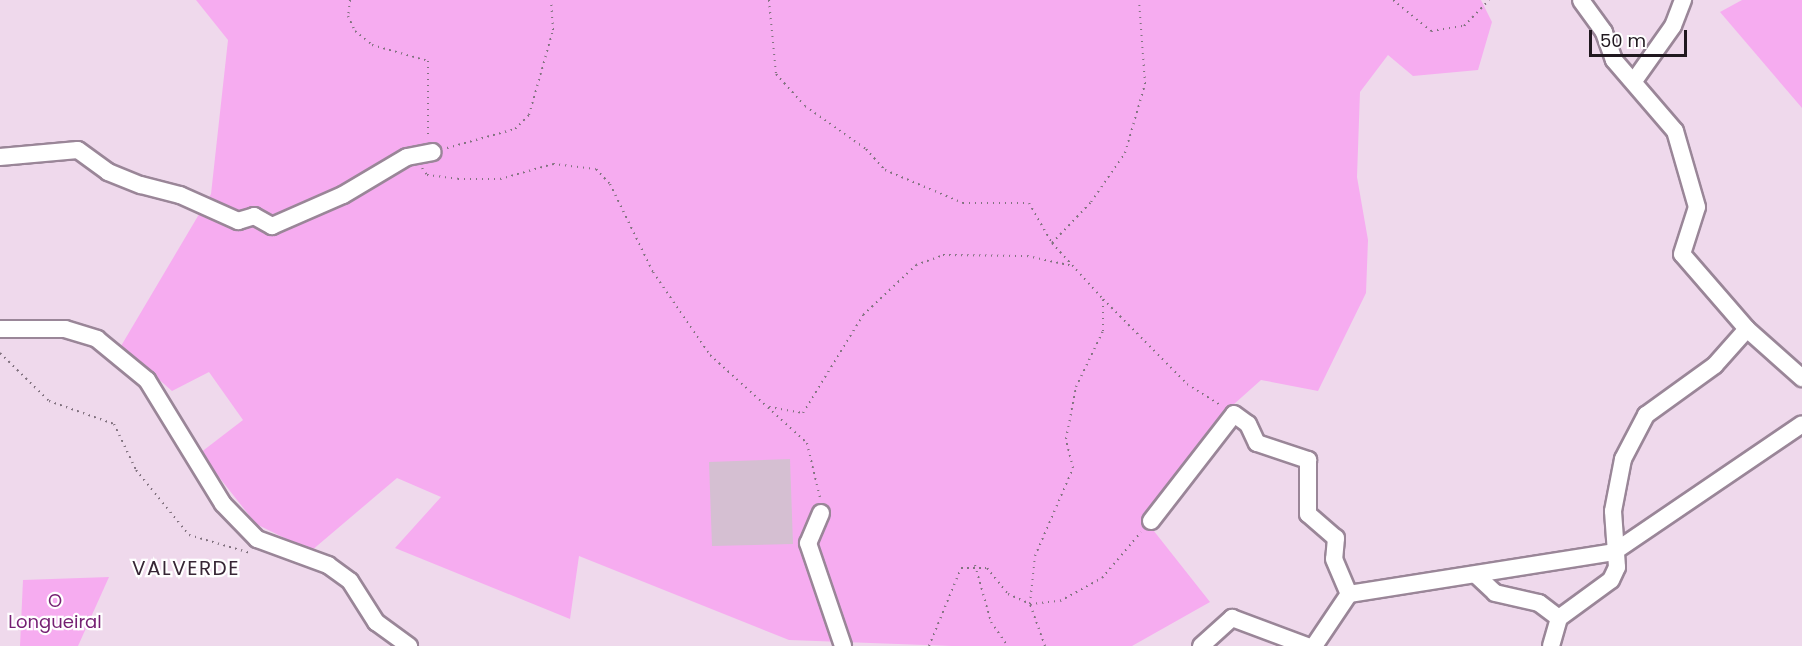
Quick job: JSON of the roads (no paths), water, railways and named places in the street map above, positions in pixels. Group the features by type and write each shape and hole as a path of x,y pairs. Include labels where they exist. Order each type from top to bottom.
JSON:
{"street":[{"path":"1581,0 1604,32 1614,60 1675,131 1697,207 1682,254 1747,329 1802,378"},
{"path":"1634,81 1673,26 1683,0"},
{"path":"0,157 78,150 108,172 141,185 180,195 238,221 254,216 272,226 413,156 433,152"},
{"path":"0,329 65,329 97,339 147,380 223,504 257,539 328,565 350,581 376,622 409,646"},
{"path":"1551,646 1559,618 1611,580 1617,567 1614,552 1613,511 1623,459 1646,415 1715,364 1747,329"},
{"path":"1152,521 1234,414 1248,424 1257,443 1308,460 1308,514 1336,538 1334,559 1349,594"},
{"path":"1314,646 1349,594 1614,552 1802,424"},
{"path":"821,513 808,543 843,646"},
{"path":"1476,575 1495,593 1539,603 1559,618"},
{"path":"1201,646 1232,618 1307,646"}],"district":[{"name":"VALVERDE","path":"186,568"}],"park label":[{"name":"O Longueiral","path":"55,612"}]}
